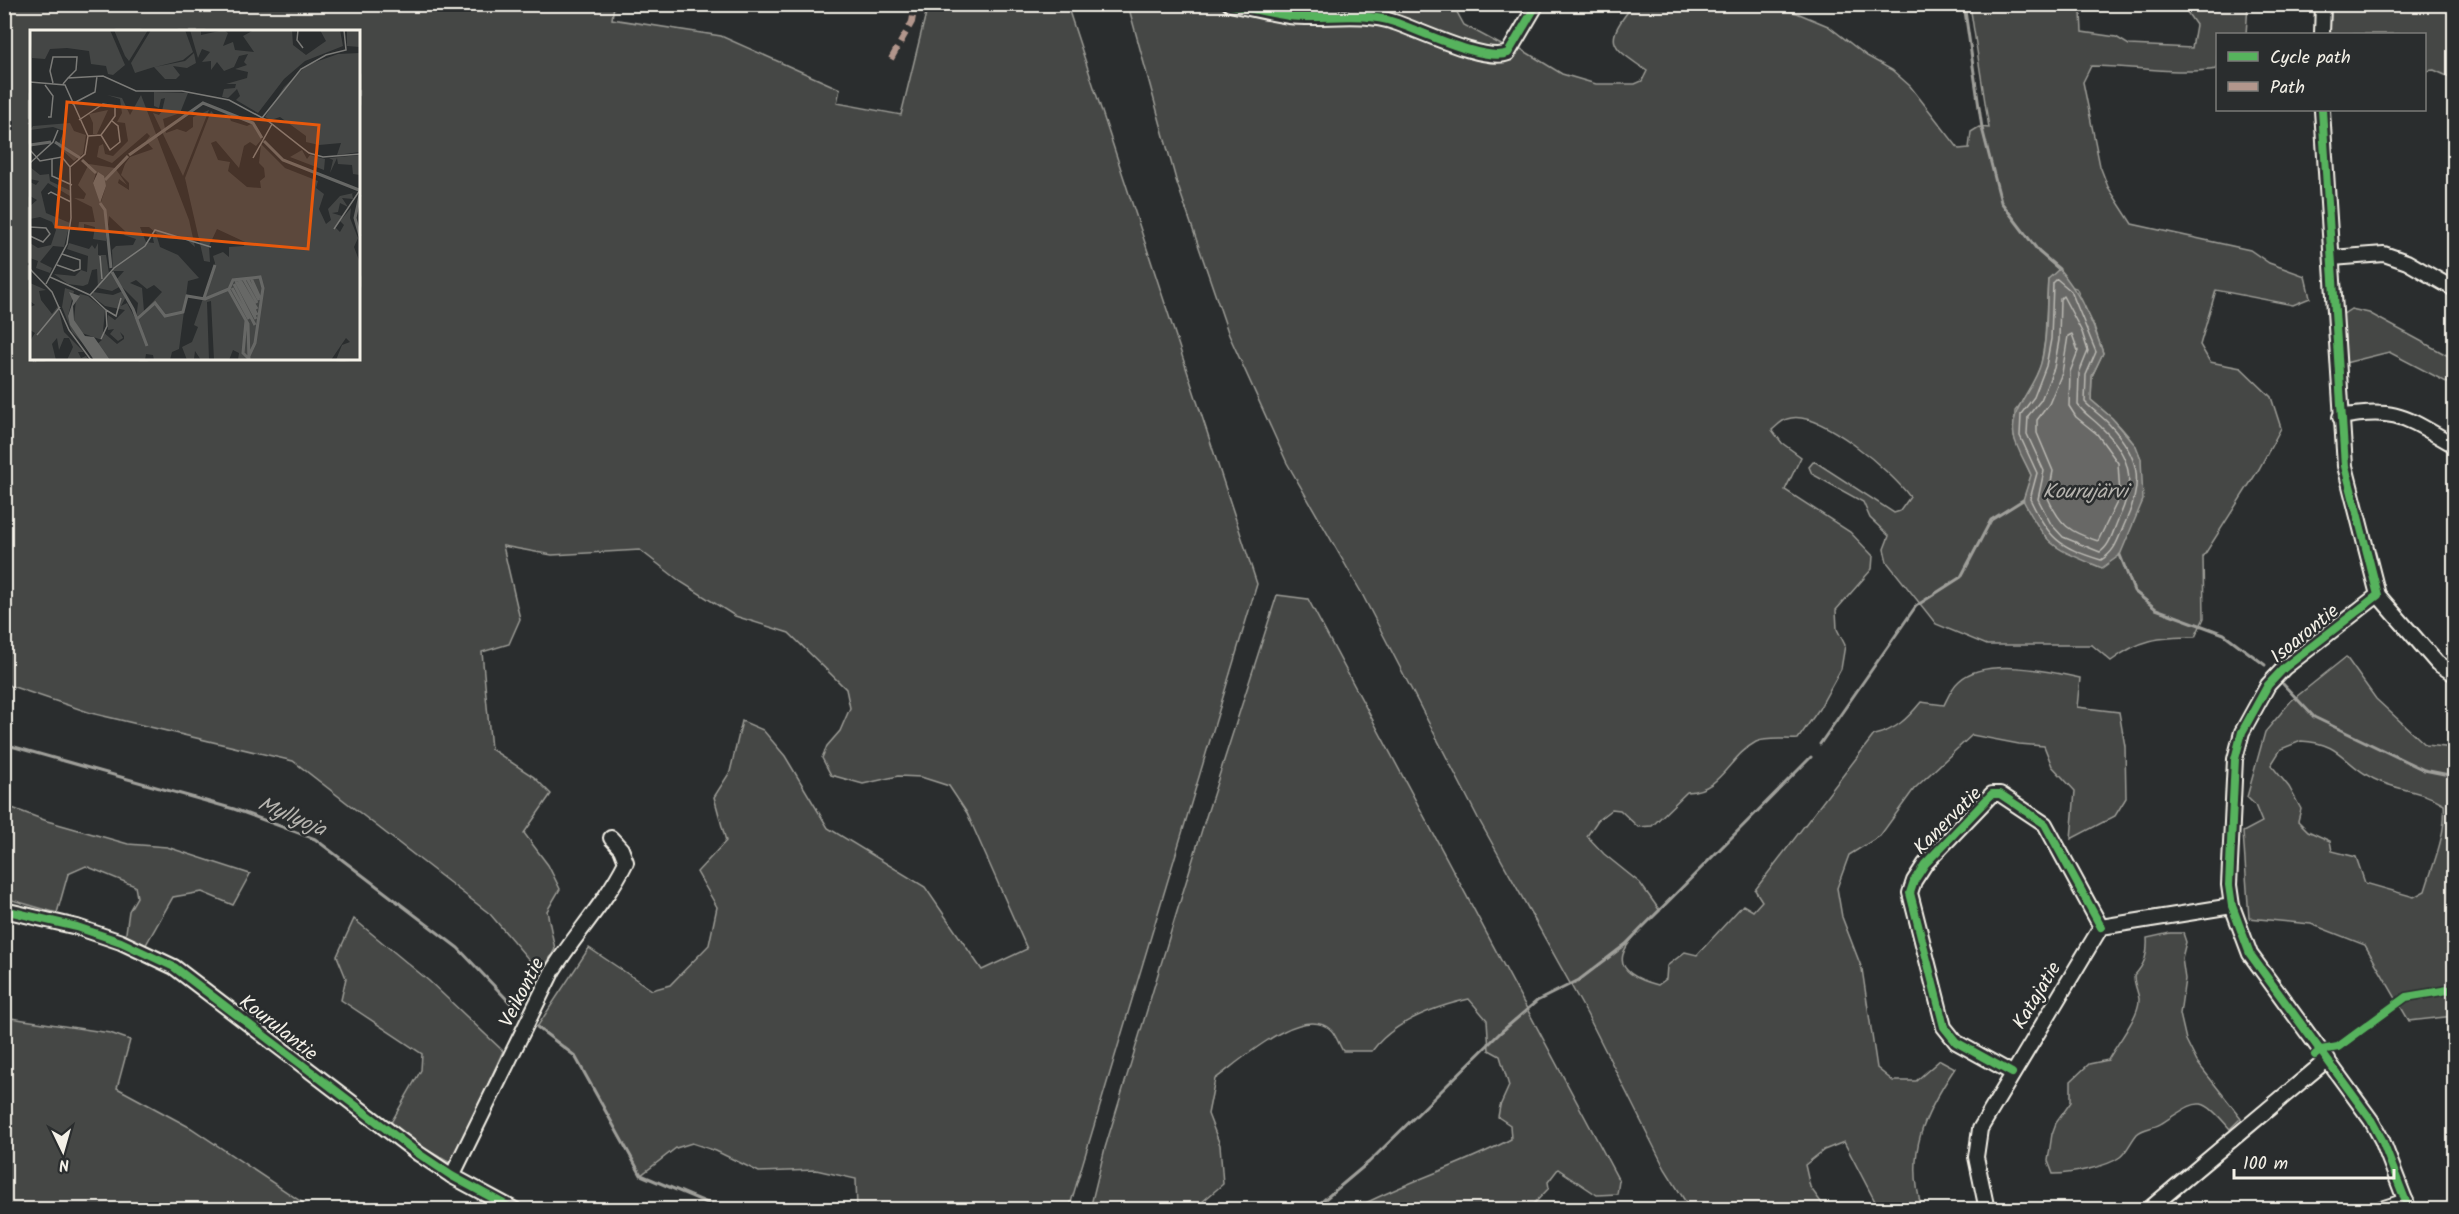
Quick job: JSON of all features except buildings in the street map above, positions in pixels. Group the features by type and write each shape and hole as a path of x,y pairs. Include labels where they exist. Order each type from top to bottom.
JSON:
{"street":[{"path":"1230,4 1290,16 1369,17 1390,20 1496,55 1508,52 1537,4"},
{"path":"2322,33 2323,4"},
{"path":"2322,111 2340,417 2345,466 2378,595 2437,663 2454,674"},
{"path":"2332,258 2384,254 2407,262 2454,289"},
{"path":"2340,417 2371,411 2400,414 2454,445"},
{"name":"Isoarontie","path":"2378,595 2284,668 2268,685 2242,732 2236,750 2231,806 2229,885 2232,906 2250,954 2272,988 2328,1059 2382,1140 2407,1205"},
{"name":"Kanervatie","path":"2012,1072 1956,1041 1944,1027 1922,933 1912,907 1910,893 1914,881 1925,864 1992,794 2000,794 2045,824 2101,927"},
{"name":"Veikontie","path":"452,1176 553,970 570,942 613,888 626,862 621,849 611,838"},
{"path":"2101,927 2232,906"},
{"name":"Kourulantie","path":"4,909 77,927 121,942 174,967 376,1123 452,1176 515,1209"},
{"name":"Katajatie","path":"1987,1209 1976,1157 1980,1129 1998,1102 2012,1072 2101,927"},
{"path":"2148,1209 2328,1059"},
{"path":"2378,1209 2407,1205"}],"shaded area":[{"path":"5,4 614,5 612,19 721,36 840,89 837,103 901,115 928,5 1067,5 1257,584 1069,1209 857,1209 856,1179 816,1170 759,1172 716,1151 692,1143 676,1148 641,1175 575,1056 537,1027 589,948 652,990 670,985 709,945 717,907 697,872 726,841 714,797 730,772 742,721 763,730 785,756 828,828 925,887 982,970 1027,949 967,813 949,786 921,777 898,776 863,784 831,775 822,758 827,746 840,731 850,708 846,689 789,633 735,616 681,582 640,550 552,555 503,546 520,619 509,644 482,652 491,749 534,777 551,794 524,833 548,865 560,889 547,911 555,949 541,974 490,914 293,761 91,713 5,684"},
{"path":"1253,4 1269,9 1273,4 1453,5 1464,25 1505,47 1521,49 1562,74 1596,84 1635,84 1642,81 1647,71 1618,49 1614,36 1633,5 1772,5 1828,26 1867,56 1892,70 1910,86 1959,149 1969,148 1971,132 1979,127 1989,128 1970,5 2077,5 2069,7 2081,12 2082,32 2116,37 2129,45 2192,48 2196,25 2182,5 2248,5 2246,33 2216,33 2216,69 2170,71 2091,66 2083,82 2100,166 2108,187 2132,224 2250,250 2269,263 2305,276 2310,298 2293,305 2216,290 2200,345 2210,362 2241,368 2271,397 2281,428 2259,469 2203,557 2204,618 2195,637 2150,641 2131,648 2111,661 2092,645 1987,645 1936,624 1887,562 1884,549 1889,536 1870,518 1863,502 1812,474 1809,467 1814,461 1894,513 1900,511 1910,497 1888,473 1854,444 1817,423 1800,418 1787,419 1772,430 1782,443 1801,457 1785,490 1850,532 1873,556 1872,569 1836,610 1837,629 1845,645 1841,669 1819,709 1798,739 1771,739 1756,742 1746,748 1717,780 1699,790 1687,792 1652,826 1638,827 1620,810 1612,809 1598,820 1587,836 1604,854 1640,883 1660,911 1629,942 1622,961 1627,970 1638,978 1658,985 1666,979 1667,966 1685,952 1697,955 1743,905 1753,911 1762,901 1755,890 1874,735 1900,723 1921,702 1944,705 1957,683 1970,674 1984,669 2017,668 2080,678 2077,707 2119,712 2125,746 2126,798 2115,816 2071,839 2075,791 2052,766 2044,746 1972,735 1914,789 1880,836 1849,855 1837,888 1842,917 1862,969 1877,1068 1893,1081 1916,1081 1940,1060 1955,1068 1934,1102 1920,1135 1916,1170 1917,1189 1922,1209 1879,1209 1844,1142 1824,1150 1805,1165 1810,1187 1826,1209 1690,1209 1665,1169 1587,1014 1478,818 1361,592 1287,463 1229,335 1176,180 1128,5","holes":["2048,279 2076,288 2094,326 2103,353 2092,376 2091,400 2113,419 2132,441 2141,459 2120,555 2031,475 2014,437 2015,411 2029,394 2041,365 2045,339"]},
{"path":"2331,5 2454,5 2454,79 2434,70 2426,71 2426,33 2330,33"},
{"path":"2351,309 2369,313 2454,359 2454,386 2389,352 2345,363 2342,315"},
{"path":"1277,595 1308,599 1619,1181 1617,1194 1597,1195 1558,1169 1548,1182 1549,1188 1529,1209 1354,1209 1511,1139 1510,1125 1498,1117 1509,1086 1500,1056 1489,1050 1487,1020 1469,999 1442,1006 1403,1023 1381,1040 1372,1051 1343,1051 1331,1030 1319,1024 1304,1024 1271,1038 1215,1079 1208,1114 1220,1145 1223,1184 1194,1209 1090,1209 1105,1148 1204,823"},
{"path":"2346,657 2376,699 2426,745 2454,748 2454,1016 2409,1021 2365,945 2311,924 2249,918 2243,832 2262,822 2255,805 2247,797 2265,732 2291,701","holes":["2301,741 2334,750 2374,779 2436,799 2444,804 2441,837 2425,891 2414,897 2365,883 2356,857 2332,851 2330,841 2308,831 2298,821 2301,809 2289,787 2271,765 2281,749"]},
{"path":"4,805 47,821 128,844 167,847 250,874 233,905 202,892 173,897 144,948 125,940 129,911 137,897 135,886 86,866 68,874 57,913 5,898"},
{"path":"354,919 429,981 503,1051 452,1164 388,1128 421,1070 422,1054 341,1000 346,978 337,956"},
{"path":"2183,933 2186,942 2182,958 2185,979 2180,1014 2186,1040 2197,1062 2241,1118 2230,1129 2205,1105 2192,1105 2159,1125 2140,1132 2122,1155 2114,1161 2088,1169 2053,1174 2048,1161 2052,1134 2056,1123 2071,1102 2071,1081 2089,1064 2108,1060 2136,1013 2139,999 2134,976 2145,958 2147,938"},
{"path":"4,1017 110,1033 130,1040 117,1088 191,1128 312,1209 5,1209"}],"water":[{"name":"Kourujärvi","path":"2059,269 2085,308 2103,353 2092,376 2091,400 2112,418 2136,446 2141,459 2143,500 2120,555 2102,568 2053,545 2039,528 2023,500 2031,475 2017,445 2013,426 2018,408 2038,373 2041,363 2046,332 2048,279"}],"waterway":[{"path":"1964,4 1982,128 2001,202 2039,252 2059,269"},
{"path":"1820,744 1916,606 1961,577 1991,520 2023,500"},
{"path":"2120,555 2134,591 2156,609 2224,634 2265,665"},
{"path":"2283,684 2314,717 2424,770 2454,776"},
{"name":"Myllyoja","path":"4,744 234,809 315,839 458,948 516,1009"},
{"path":"1312,1210 1369,1162 1501,1032 1537,1001 1579,980 1626,944 1811,757"},
{"path":"537,1027 575,1056 641,1175 724,1210"}],"marked path":[{"path":"891,59 912,22 915,4"}],"cycle path":[{"path":"1230,4 1289,16 1355,16 1381,19 1468,50 1498,55 1508,53 1537,4"},
{"path":"2322,111 2345,466 2378,595 2284,668 2268,685 2242,732 2235,759 2229,885 2232,906 2250,954 2371,1120 2382,1140 2409,1210"},
{"path":"2012,1073 1956,1042 1944,1027 1910,893 1914,881 1925,864 1992,794 2000,794 2045,824 2101,927"},
{"path":"4,910 77,927 121,942 174,967 419,1154 452,1176 515,1210"},
{"path":"2315,1055 2321,1050 2338,1047 2406,997 2454,989"}]}
